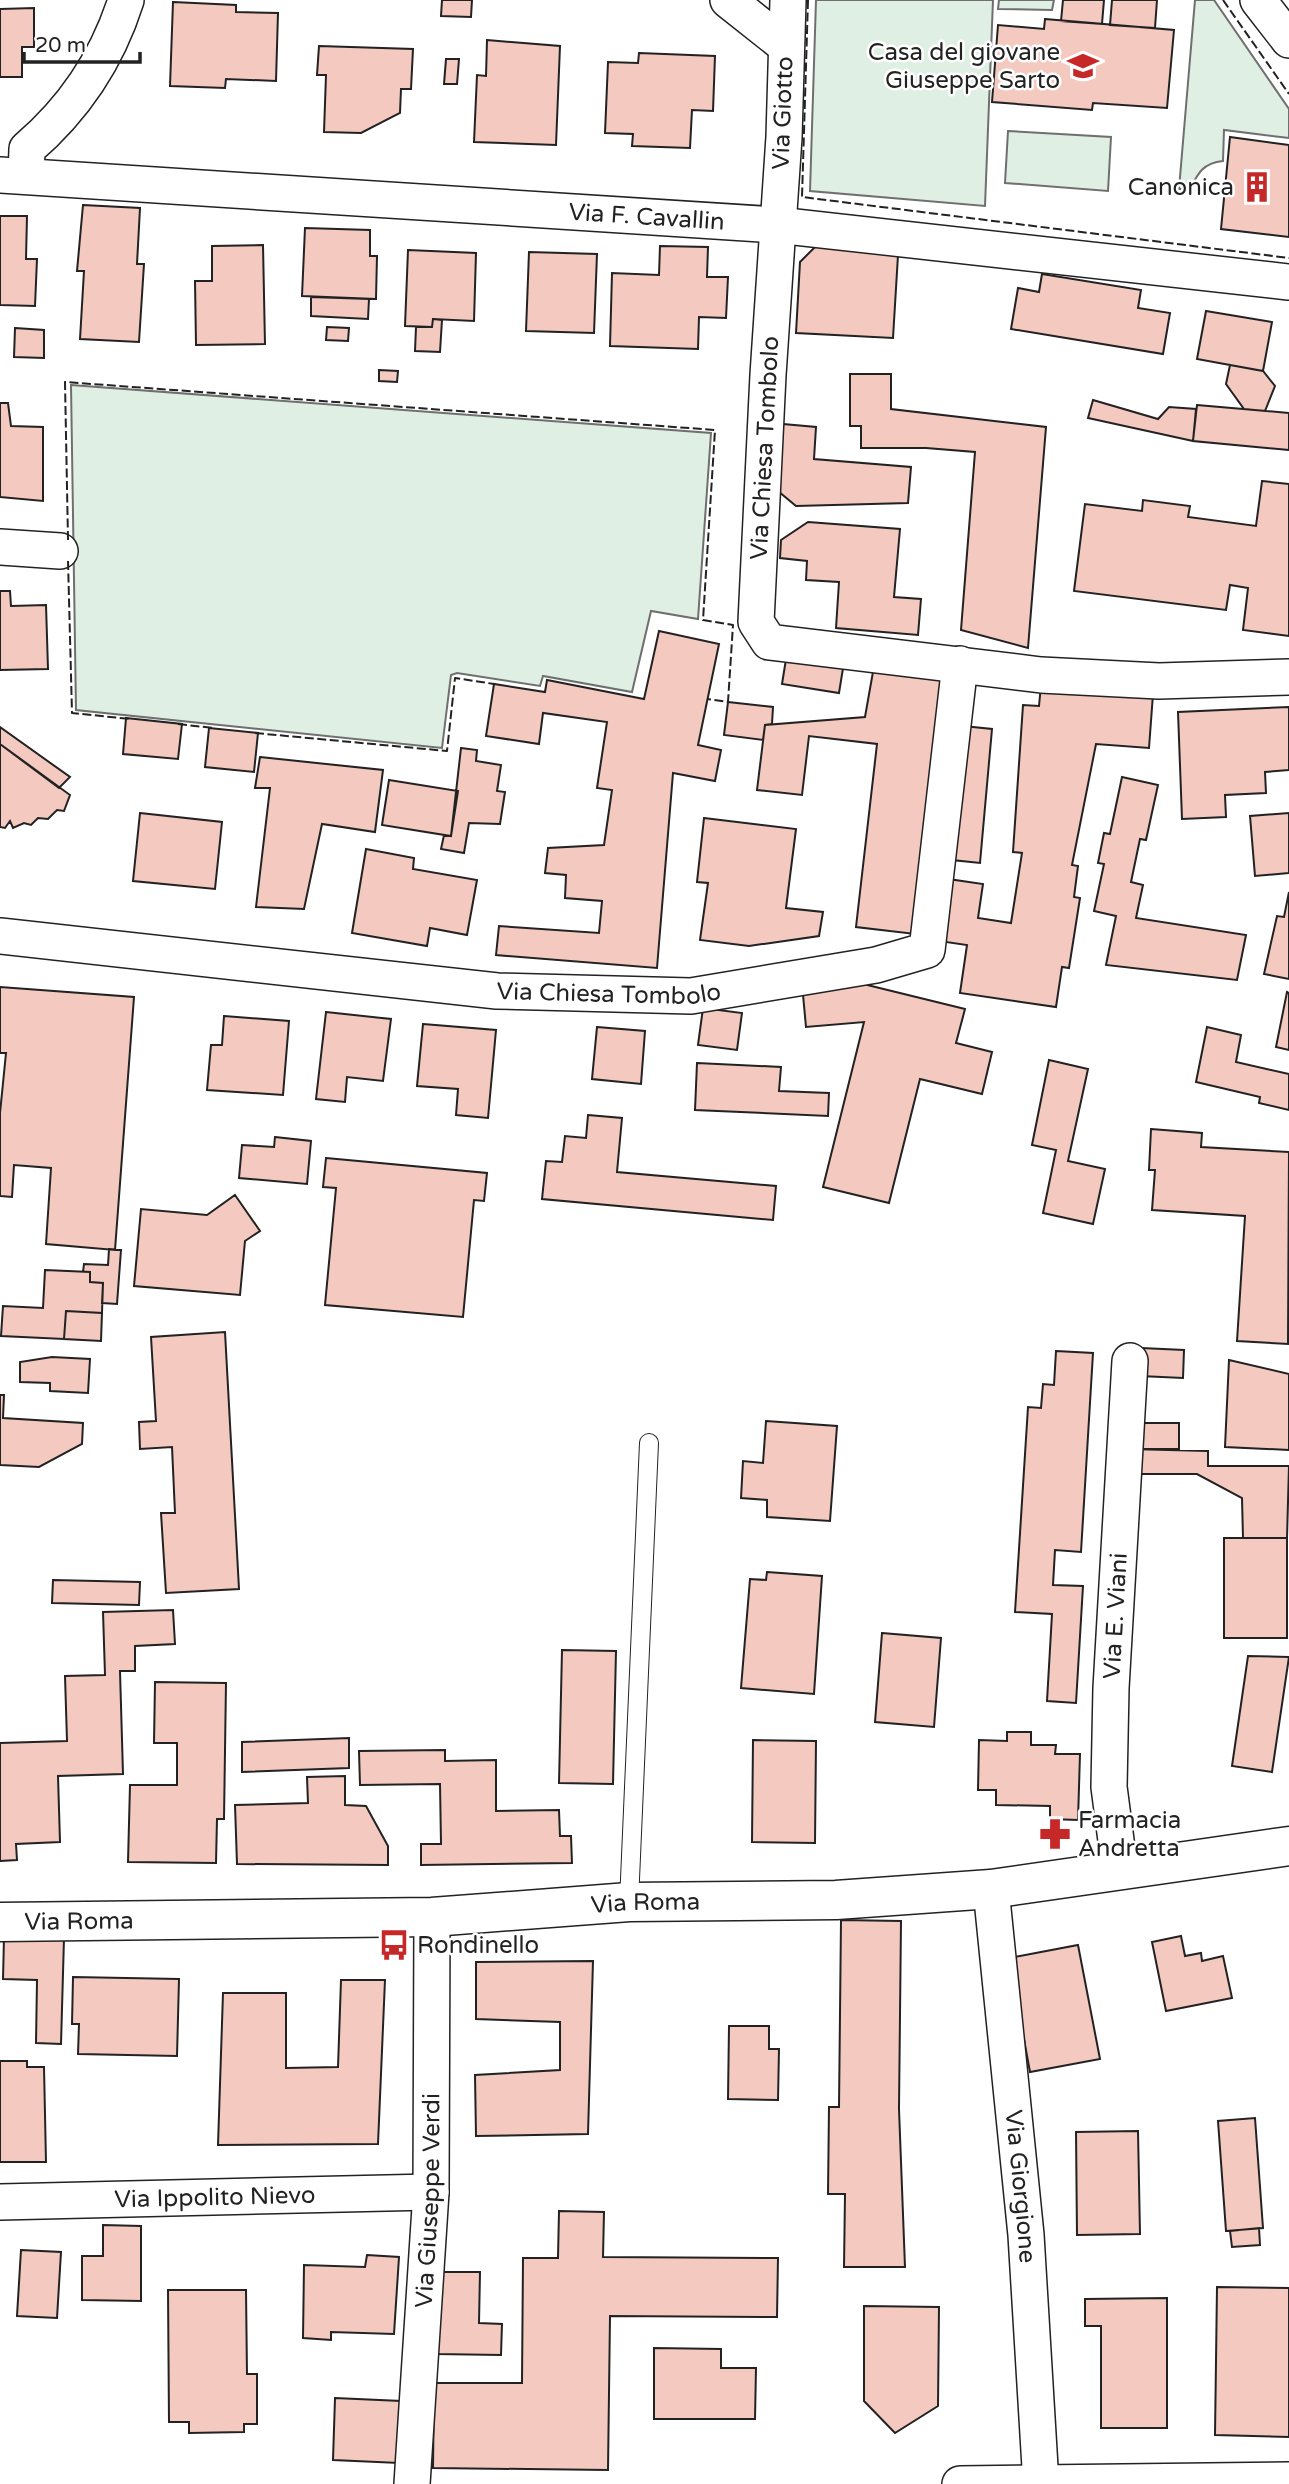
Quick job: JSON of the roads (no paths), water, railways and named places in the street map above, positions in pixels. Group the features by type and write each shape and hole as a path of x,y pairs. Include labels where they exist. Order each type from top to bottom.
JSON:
{"main road":[{"name":"Via Roma","path":"0,1922 432,1917 629,1902 836,1900 991,1889 1289,1846"}],"street":[{"path":"13,176 27,149 59,121 92,77 114,40 126,0"},
{"path":"727,0 786,46"},
{"name":"Via Giotto","path":"777,225 784,137 788,0"},
{"path":"1258,0 1289,40"},
{"name":"Via F. Cavallin","path":"13,176 777,225 1289,282"},
{"name":"Via Chiesa Tombolo","path":"777,225 756,622 769,642 1041,674 1158,681 1289,677"},
{"path":"0,547 60,551"},
{"name":"Via Chiesa Tombolo","path":"0,936 498,991 691,996 876,965 927,950 960,664"},
{"name":"Via E. Viani","path":"1120,1871 1109,1787 1111,1688 1130,1361"},
{"name":"Via Giorgione","path":"991,1889 1026,2235 1041,2484"},
{"name":"Via Giuseppe Verdi","path":"412,2484 431,2192 432,1917"},
{"name":"Via Ippolito Nievo","path":"0,2202 431,2192"},
{"path":"960,2484 1289,2480"}],"lane":[{"path":"629,1902 649,1443"}],"place":[{"name":"Casa del giovane Giuseppe Sarto","path":"1083,66"},
{"name":"Canonica","path":"1257,187"},
{"name":"Farmacia Andretta","path":"1055,1834"},
{"name":"Rondinello","path":"394,1945"}]}
